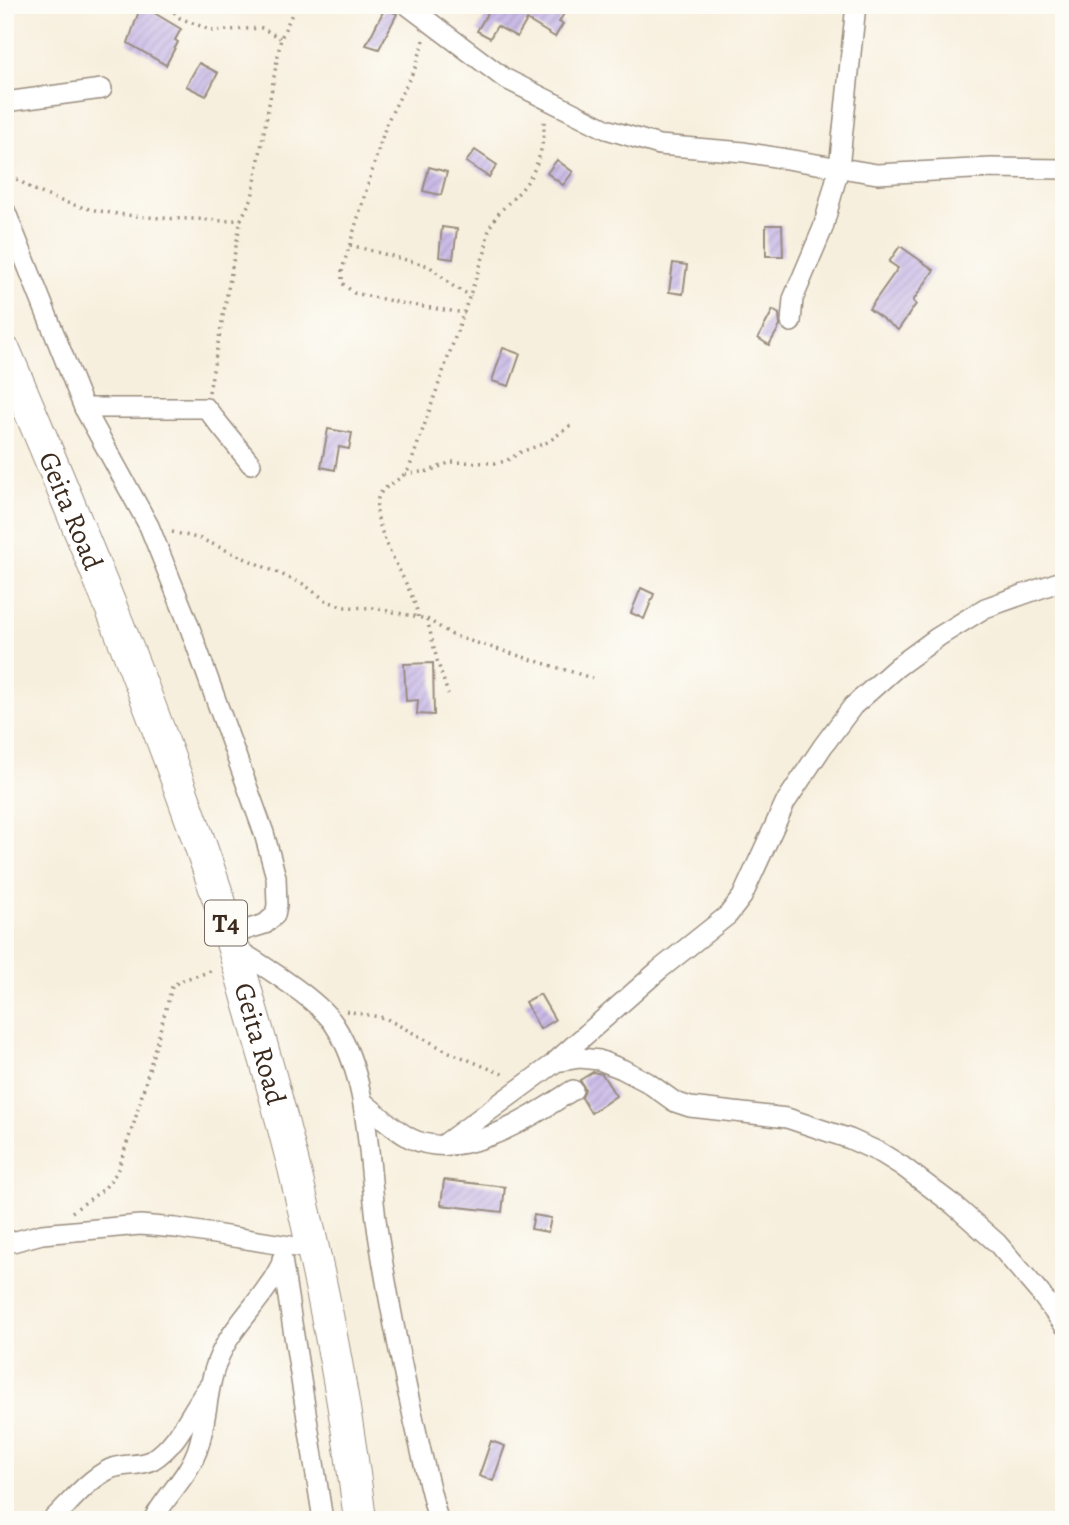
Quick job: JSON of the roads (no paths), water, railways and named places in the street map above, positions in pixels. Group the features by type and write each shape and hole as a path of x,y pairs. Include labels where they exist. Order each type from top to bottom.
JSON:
{"highway":[{"name":"Geita Road","path":"5,352 180,786 231,941 284,1119 315,1250 353,1460 360,1520"}],"street":[{"path":"407,5 504,78 542,99 606,128 659,145 744,152 877,174 933,173 991,167 1064,169"},
{"path":"791,323 793,299 823,228 839,168 856,5"},
{"path":"5,102 102,89"},
{"path":"5,209 84,408 149,526 187,620 264,833 276,877 275,915 265,924 231,941 333,1021 363,1102 373,1204 388,1299 438,1520"},
{"path":"84,408 206,408 251,464"},
{"path":"443,1145 555,1062 659,970 727,915 742,897 785,803 853,706 897,667 985,608 1064,580"},
{"path":"555,1062 580,1058 599,1060 647,1082 675,1102 690,1107 787,1118 850,1139 881,1153 955,1206 997,1244 1064,1325"},
{"path":"363,1102 410,1138 425,1144 464,1144 492,1136 537,1113 573,1090"},
{"path":"5,1244 42,1234 140,1225 176,1228 280,1253 315,1250"},
{"path":"52,1520 90,1483 109,1469 140,1464 153,1459 169,1446 209,1386 230,1336 270,1284 280,1253"},
{"path":"280,1253 323,1520"},
{"path":"153,1520 167,1497 182,1480 196,1453 209,1404 209,1386"}]}
